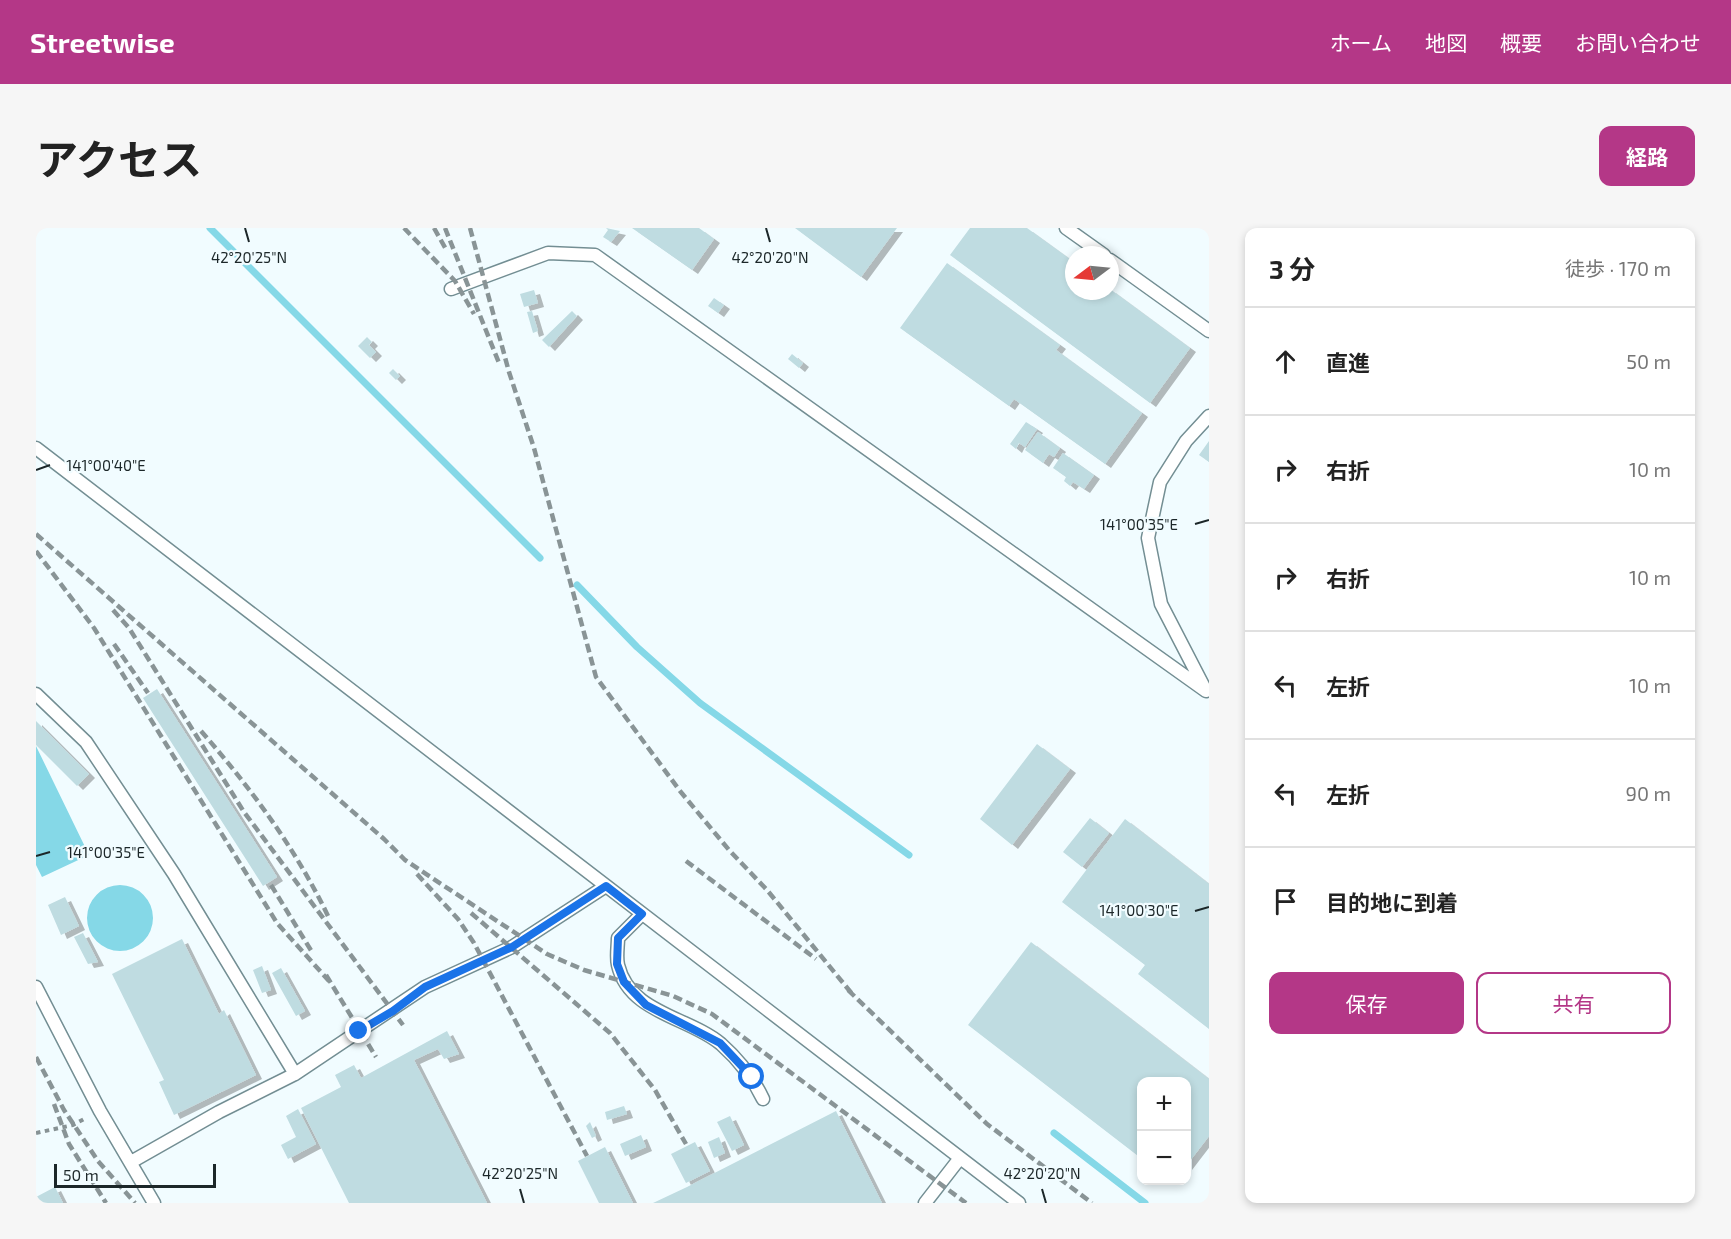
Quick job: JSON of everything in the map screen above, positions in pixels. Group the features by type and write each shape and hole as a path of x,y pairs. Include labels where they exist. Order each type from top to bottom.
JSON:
{"lane":[{"path":"1066,228 1091,246"},
{"path":"451,290 548,253 595,255 1208,693"},
{"path":"1119,266 1209,331"},
{"path":"1208,693 1161,604 1148,538 1160,482 1186,441 1209,416"},
{"path":"36,448 1019,1203"},
{"path":"36,694 86,742 174,874 295,1074"},
{"path":"130,1162 219,1112 295,1074 425,987 512,947 606,886"},
{"path":"642,914 618,938 617,964 624,982 646,1005 720,1043 752,1077 763,1099"},
{"path":"36,987 100,1111 154,1203"},
{"path":"925,1203 960,1158"}],"path":[{"path":"36,1133 73,1125 100,1111"}],"water":[{"path":"36,746 89,855 42,877 36,865"},
{"path":"113,885 127,885 139,890 148,899 153,918 151,931 144,942 127,951 113,951 101,946 92,937 87,925 87,911 92,899 101,890"}],"building":[{"path":"606,228 620,231 611,242 603,237 608,230"},
{"path":"632,228 699,228 714,239 692,270"},
{"path":"795,228 897,228 861,277"},
{"path":"970,228 1027,228 1065,255 1065,300 1119,300 1119,296 1190,348 1150,403 950,255"},
{"path":"947,263 1060,345 1056,350 1142,413 1105,464 1014,399 1009,406 900,328"},
{"path":"534,290 538,303 524,307 520,294"},
{"path":"714,298 724,305 718,313 708,306"},
{"path":"532,311 538,331 533,333 527,312"},
{"path":"572,311 577,316 549,347 542,340"},
{"path":"367,337 372,342 369,345 376,352 370,358 358,346"},
{"path":"792,354 803,363 799,368 788,359"},
{"path":"393,369 400,376 396,380 389,373"},
{"path":"1026,422 1037,429 1025,447 1019,443 1016,449 1010,444"},
{"path":"1038,432 1060,448 1054,457 1049,454 1043,463 1025,450"},
{"path":"1209,441 1209,462 1199,455"},
{"path":"1063,453 1094,475 1084,489 1073,482 1070,486 1064,481 1066,477 1053,468"},
{"path":"157,689 277,877 263,886 143,698"},
{"path":"36,721 89,774 77,786 36,745"},
{"path":"1037,744 1070,769 1012,845 980,819"},
{"path":"1090,818 1109,833 1082,867 1063,852"},
{"path":"1125,819 1209,884 1209,1029 1138,974 1145,965 1062,902"},
{"path":"65,897 79,926 61,935 48,905"},
{"path":"83,933 98,962 88,964 74,937"},
{"path":"182,939 219,1014 224,1010 256,1075 174,1115 159,1082 164,1080 112,974"},
{"path":"1031,942 1209,1079 1209,1136 1191,1159 1191,1077 1137,1077 1137,1155 968,1025"},
{"path":"262,966 271,990 262,993 253,970"},
{"path":"281,968 305,1011 296,1016 272,973"},
{"path":"447,1031 459,1054 444,1059 438,1049 414,1060 487,1203 349,1203 301,1108 341,1087 335,1075 354,1065 361,1078"},
{"path":"624,1106 627,1114 607,1120 605,1112"},
{"path":"298,1109 316,1144 288,1159 281,1145 296,1137 286,1116"},
{"path":"836,1111 882,1203 653,1203 687,1187"},
{"path":"730,1116 744,1145 732,1151 717,1122"},
{"path":"590,1122 596,1136 592,1138 586,1126"},
{"path":"641,1135 646,1147 625,1156 620,1144"},
{"path":"719,1137 725,1153 714,1158 708,1142"},
{"path":"695,1142 710,1171 686,1183 671,1154"},
{"path":"605,1147 633,1203 599,1203 578,1161"},
{"path":"55,1187 63,1203 36,1203 36,1197"}],"waterway":[{"path":"210,228 540,558"},
{"path":"577,585 637,647 700,703 909,855"},
{"path":"1054,1133 1145,1203"}],"railway":[{"path":"404,228 455,281 474,314"},
{"path":"434,228 447,251"},
{"path":"445,228 499,363"},
{"path":"470,228 509,372 534,448 596,677 680,791 729,850 767,890 853,995"},
{"path":"36,534 384,839 405,860 547,954 584,970 673,996 712,1014 966,1203"},
{"path":"36,551 94,628 277,923 329,981"},
{"path":"113,610 129,628 244,812 403,1025"},
{"path":"114,644 148,693"},
{"path":"201,731 271,819 302,867 328,916"},
{"path":"686,861 816,959"},
{"path":"417,874 458,919 474,943 587,1156"},
{"path":"271,885 312,952"},
{"path":"471,913 610,1033 655,1090 686,1144"},
{"path":"326,975 376,1057"},
{"path":"848,990 987,1124 1092,1203"},
{"path":"36,1057 64,1110 98,1161 135,1203"},
{"path":"54,1104 69,1144 106,1203"}],"route":[{"path":"359,1031 393,1011 425,987 512,947 606,886 642,914 618,938 617,964 624,982 646,1005 720,1043 752,1077"}]}
